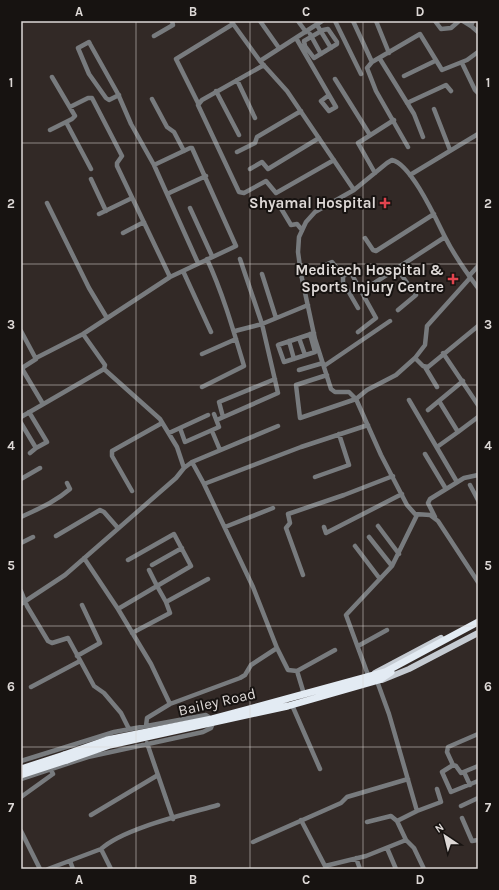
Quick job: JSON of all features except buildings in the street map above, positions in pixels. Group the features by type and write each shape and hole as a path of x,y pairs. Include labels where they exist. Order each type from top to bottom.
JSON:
{"highway":[{"path":"462,633 478,622"},
{"path":"213,721 292,705 378,681 386,675 462,633 478,626"},
{"name":"Bailey Road","path":"64,758 113,739 213,721 368,675 385,672 462,633"},
{"path":"21,769 64,758"},
{"path":"21,775 64,758"}],"main road":[{"path":"376,673 388,665 478,619"},
{"path":"378,681 409,670 478,633"}],"street":[{"path":"154,36 173,25 172,21"},
{"path":"260,21 279,48"},
{"path":"298,21 312,37 321,54"},
{"path":"198,103 237,80 262,63 279,48 322,21"},
{"path":"334,21 361,74"},
{"path":"353,21 372,62"},
{"path":"376,21 389,53"},
{"path":"435,21 441,29 451,28 456,22"},
{"path":"463,21 472,23 478,32"},
{"path":"334,160 276,193 266,181 241,193 199,110 198,103 176,59 232,22 262,63 287,91 301,111 334,160 354,190"},
{"path":"316,25 331,48"},
{"path":"328,29 337,42 331,48 314,58 305,46 304,41 312,37 321,31 328,29"},
{"path":"408,147 394,120 376,91 367,69 372,62 420,34 440,69 443,70 462,63 478,52"},
{"path":"296,38 329,95"},
{"path":"119,95 109,100 106,98 89,74 78,48 89,42 119,95 131,124 154,166 198,263"},
{"path":"380,58 416,118 423,137"},
{"path":"404,76 435,61"},
{"path":"462,63 475,90 478,93"},
{"path":"50,130 75,116 52,77"},
{"path":"334,79 370,135"},
{"path":"237,80 255,118"},
{"path":"407,103 446,85 451,91"},
{"path":"216,92 239,135"},
{"path":"70,108 88,98 92,98 122,156 117,164 170,277"},
{"path":"152,99 167,127 174,132 184,151"},
{"path":"434,109 450,150"},
{"path":"238,152 254,144 258,137 301,111"},
{"path":"375,173 358,144 394,120"},
{"path":"66,122 91,168"},
{"path":"410,175 478,134"},
{"path":"250,169 262,162 268,169 319,138"},
{"path":"43,404 22,368 36,358 83,334 170,277 236,246 206,176 192,148 154,166"},
{"path":"312,334 278,344 284,362 315,352 308,305 298,252 299,237 302,230 306,222 315,212 354,190 392,160 403,165 410,175 434,214 445,237 469,277 478,288"},
{"path":"167,194 206,176"},
{"path":"90,179 106,211"},
{"path":"99,214 132,198"},
{"path":"47,203 89,288 107,318"},
{"path":"280,205 290,225 298,224 302,230"},
{"path":"190,208 212,256"},
{"path":"365,238 375,252 434,214"},
{"path":"123,233 144,222"},
{"path":"362,291 445,237"},
{"path":"202,387 244,366 235,331 207,259"},
{"path":"240,259 262,324 278,393 221,418 220,402 274,379"},
{"path":"302,276 332,262 343,276 343,282 358,308"},
{"path":"327,375 296,385 300,418 356,400 367,390 396,375 415,358 426,345 427,326 478,266"},
{"path":"397,269 416,295 398,310"},
{"path":"183,271 211,332"},
{"path":"343,276 351,273 376,318 358,332"},
{"path":"262,274 276,318"},
{"path":"235,331 262,324 308,305"},
{"path":"299,370 323,364 390,321"},
{"path":"425,367 430,366 443,353 478,326"},
{"path":"21,331 36,358"},
{"path":"83,334 105,365 104,369 162,423 177,447 184,468"},
{"path":"312,334 332,391 349,392 356,400 407,505 417,515 430,515 435,518"},
{"path":"299,338 305,355"},
{"path":"202,354 236,339"},
{"path":"289,341 294,359"},
{"path":"443,353 476,399 478,406"},
{"path":"415,358 425,367 437,387"},
{"path":"21,417 104,369"},
{"path":"428,410 463,381"},
{"path":"409,400 457,482"},
{"path":"438,402 458,432"},
{"path":"29,412 47,442 30,452"},
{"path":"180,428 185,442 212,431 219,427 214,414"},
{"path":"169,433 208,415"},
{"path":"437,447 478,417"},
{"path":"21,423 36,448"},
{"path":"132,491 112,456 112,451 162,423"},
{"path":"204,484 339,434 368,425"},
{"path":"23,603 65,575 176,478 184,468 192,462 278,426"},
{"path":"212,431 220,450"},
{"path":"316,477 349,465 339,434"},
{"path":"425,454 446,489"},
{"path":"192,462 253,587 276,648 288,670 297,671 335,650"},
{"path":"21,478 40,468"},
{"path":"478,475 457,482 429,501 435,518 478,582"},
{"path":"303,575 286,528 290,523 288,515 392,476"},
{"path":"21,517 35,512 60,497 70,489 67,483"},
{"path":"470,485 478,500"},
{"path":"324,527 326,533 402,494"},
{"path":"225,527 273,508"},
{"path":"56,536 100,510 104,512 118,528"},
{"path":"368,675 346,615 392,566 417,515"},
{"path":"378,526 399,554"},
{"path":"118,609 191,566 175,536 172,535 128,560"},
{"path":"21,543 33,537"},
{"path":"369,537 392,566"},
{"path":"354,546 380,579"},
{"path":"152,565 182,548"},
{"path":"84,558 118,609 154,670 170,704"},
{"path":"132,633 170,613 166,602 149,570"},
{"path":"166,602 208,579"},
{"path":"21,591 23,603 48,641 52,643 68,638 94,686 104,693 121,713 129,729"},
{"path":"77,656 100,643 82,605"},
{"path":"358,646 387,630"},
{"path":"146,726 147,718 170,704 245,675 251,665 276,648"},
{"path":"31,687 80,661"},
{"path":"297,671 304,694"},
{"path":"378,681 417,811"},
{"path":"292,705 320,770"},
{"path":"21,761 64,758 88,757 203,732 211,728 213,721 206,714 129,729 88,740 64,758 51,770 21,779"},
{"path":"478,734 446,749 453,765 456,766 460,773 478,766"},
{"path":"147,743 173,819"},
{"path":"453,765 442,772 450,791 452,792 478,781"},
{"path":"21,797 53,774 51,770"},
{"path":"464,772 470,785"},
{"path":"92,815 158,775"},
{"path":"253,842 342,803 347,797 408,779"},
{"path":"397,820 441,802 437,789"},
{"path":"461,806 478,798"},
{"path":"48,869 101,849 107,844 136,830 218,805"},
{"path":"366,822 392,816 397,820 406,840 414,848 424,869"},
{"path":"462,818 472,840 478,840"},
{"path":"301,820 326,867 366,856 406,840"},
{"path":"21,831 40,869"},
{"path":"387,848 396,869"},
{"path":"101,849 111,869"},
{"path":"356,858 360,869"},
{"path":"70,861 73,869"}],"place":[{"name":"Shyamal Hospital","path":"385,203"},
{"name":"Meditech Hospital & Sports Injury Centre","path":"453,279"}]}
